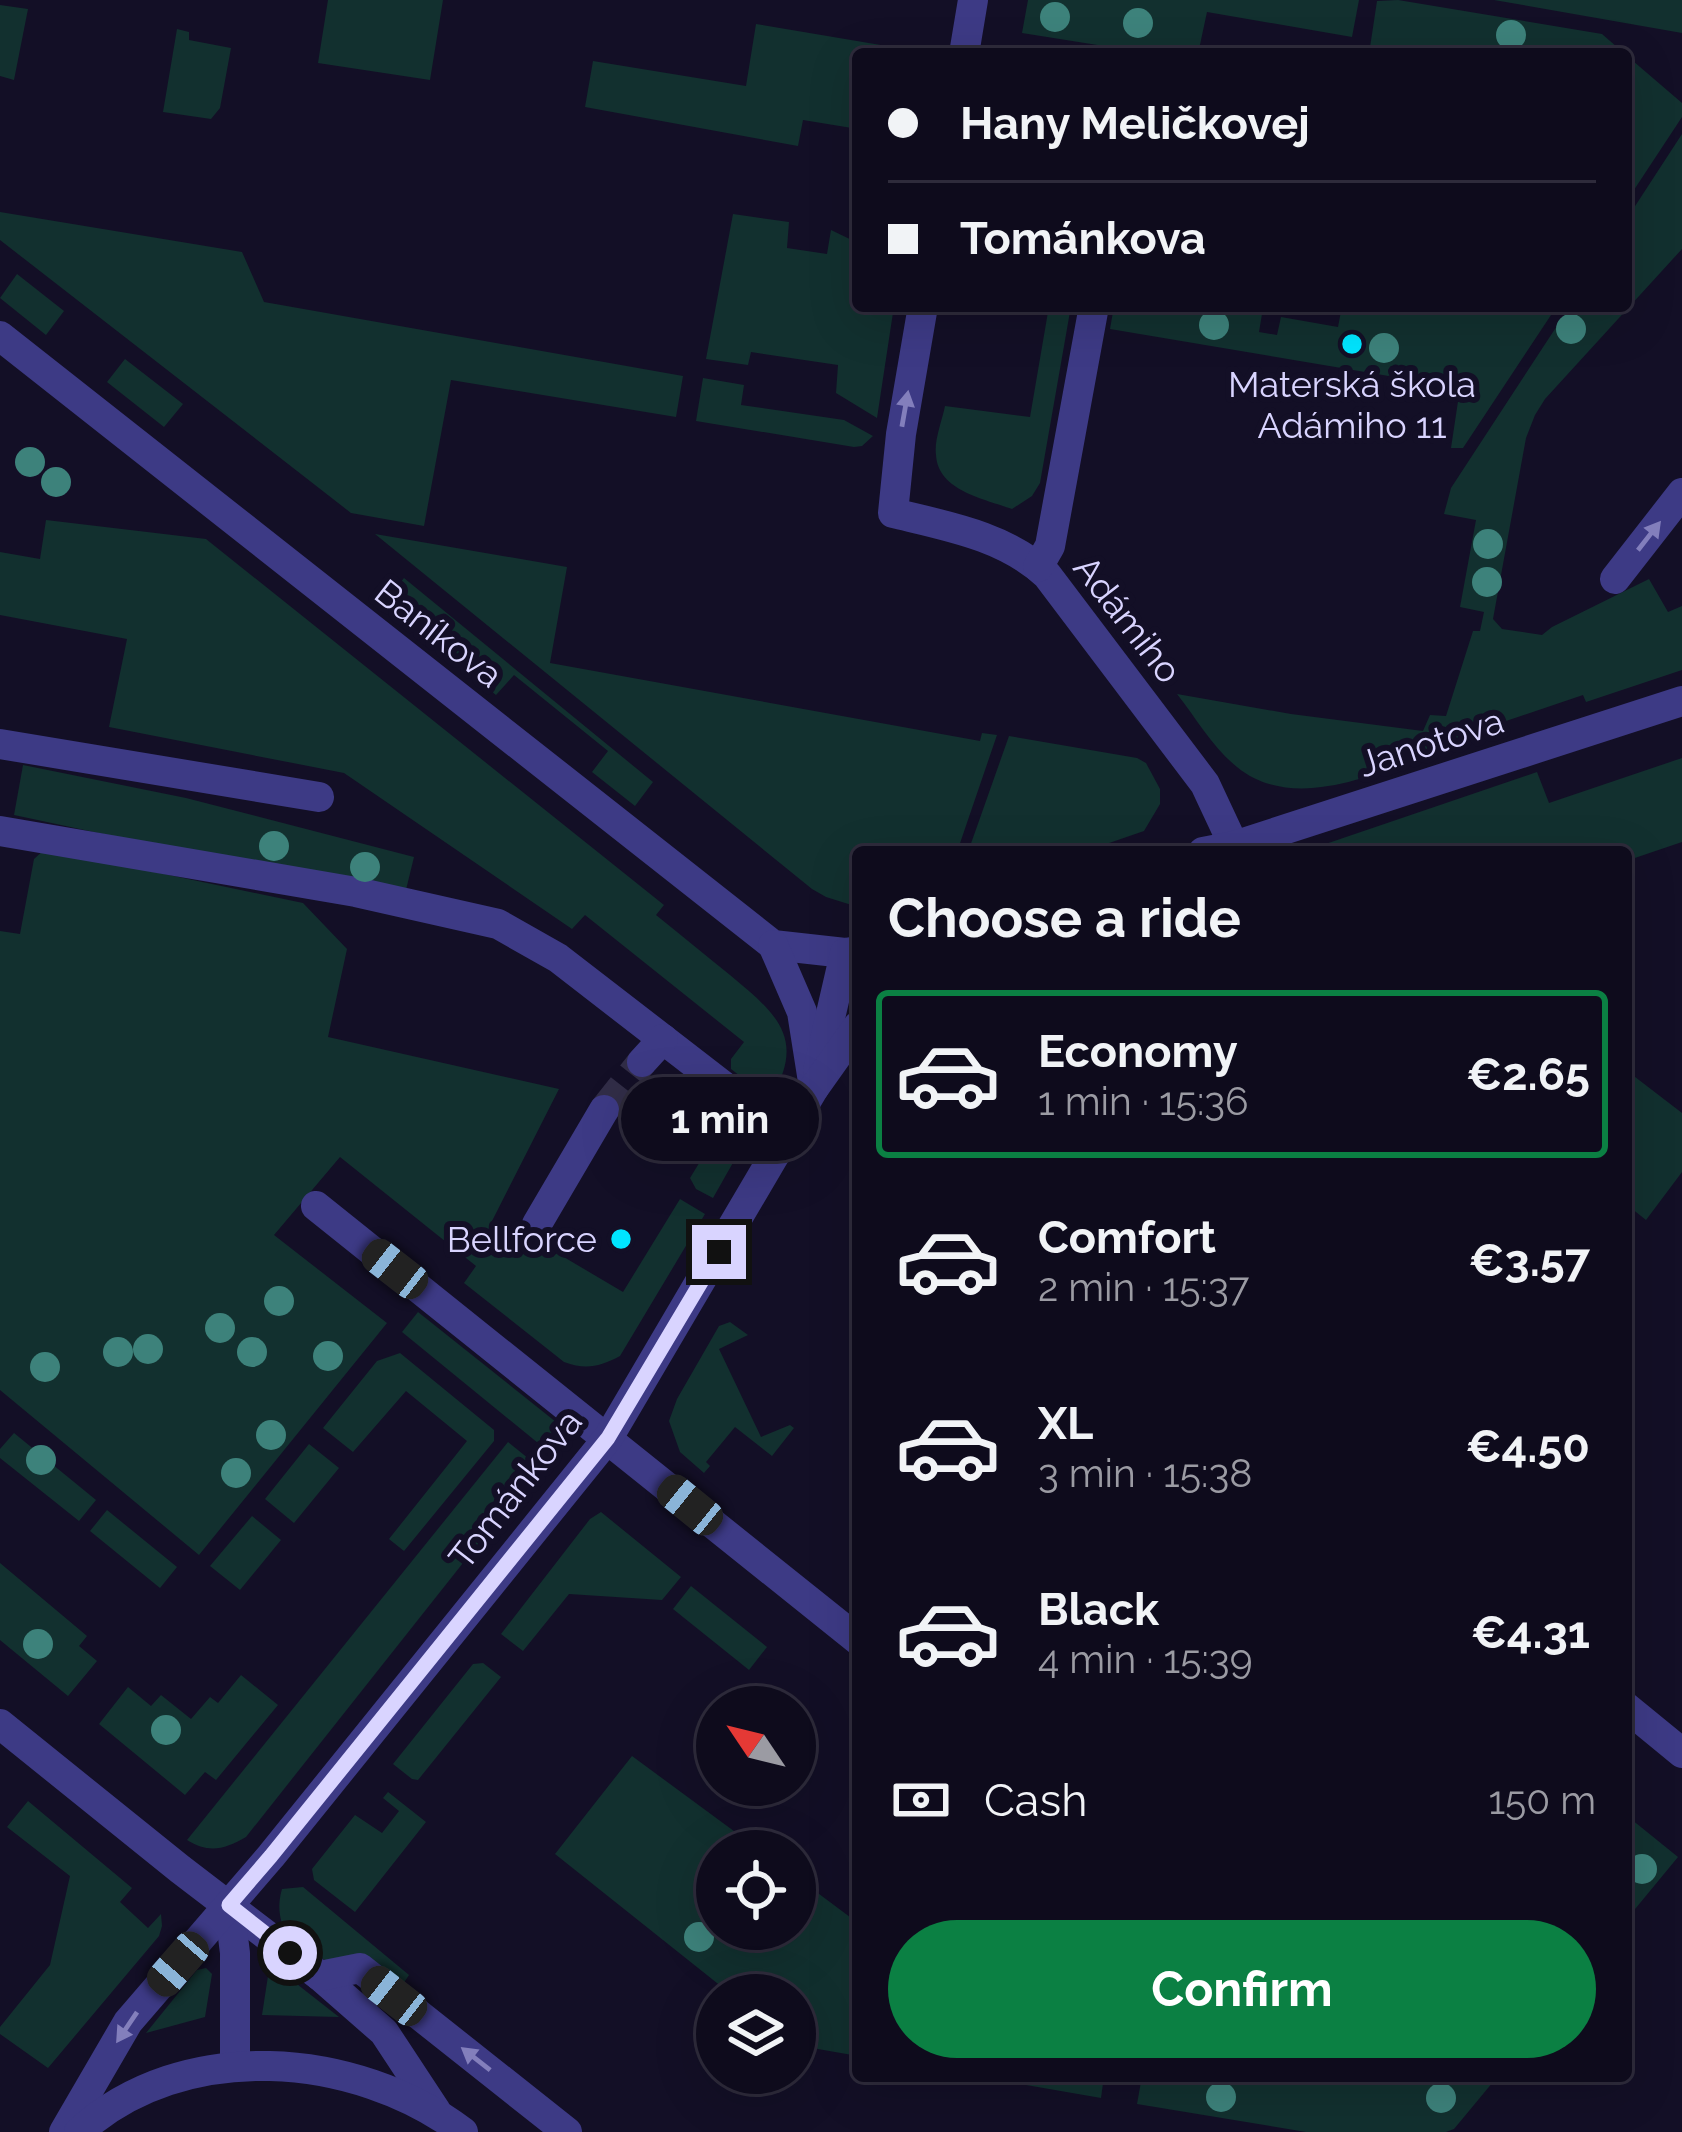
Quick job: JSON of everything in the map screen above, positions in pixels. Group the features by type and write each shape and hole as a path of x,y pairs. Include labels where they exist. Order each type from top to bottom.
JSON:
{"street":[{"path":"965,48 973,0"},
{"name":"Adámiho","path":"922,312 893,513 977,534 1038,567 1205,784 1217,846"},
{"path":"1038,567 1050,546 1093,312"},
{"name":"Baníkova","path":"0,336 772,945"},
{"path":"1616,579 1682,494"},
{"name":"Janotova","path":"1228,846 1682,700"},
{"path":"0,743 319,797"},
{"path":"0,831 356,892 498,924 558,958 788,1135"},
{"path":"772,945 852,958"},
{"path":"772,945 802,1012 814,1088"},
{"name":"Tománkova","path":"814,1088 852,964"},
{"name":"Tománkova","path":"64,2132 128,2022 271,1856 608,1438 814,1088 852,1034"},
{"path":"642,1062 663,1039"},
{"path":"537,1224 604,1110"},
{"path":"316,1206 852,1635"},
{"path":"1632,1712 1682,1753"},
{"path":"0,1724 320,1976 384,2032 436,2111"},
{"path":"229,1905 235,1954 235,2067"},
{"path":"320,1976 360,1968 567,2132"},
{"path":"80,2132 120,2102 188,2074 270,2065 348,2078 388,2091 436,2111 463,2132"}],"green space":[{"path":"328,0 443,0 430,80 318,63"},
{"path":"1028,0 1359,0 1352,37 1207,12 1199,48 1116,48 1022,33"},
{"path":"1398,0 1602,34 1618,48 1370,48 1377,1"},
{"path":"1494,0 1682,0 1682,33"},
{"path":"0,5 28,9 14,80 0,76"},
{"path":"756,24 898,48 852,48 852,128 803,120 798,146 585,107 593,61 746,86"},
{"path":"177,29 189,32 189,40 231,48 220,108 211,119 163,112"},
{"path":"1632,60 1682,103 1682,117 1632,193"},
{"path":"1682,134 1682,249 1632,304 1632,211"},
{"path":"0,212 242,252 264,302 683,376 676,417 451,380 424,526 351,513 0,240"},
{"path":"733,214 789,222 787,248 827,254 831,230 852,240 852,312 893,312 877,418 836,393 838,365 751,352 748,365 706,359"},
{"path":"17,274 64,311 46,335 0,298"},
{"path":"1048,312 1070,312 1040,483 1032,496 1012,509 965,492 945,477 936,455 945,406 1030,417"},
{"name":"Materská škola Adámiho 11","path":"1113,312 1251,312 1262,314 1259,332 1277,335 1281,317 1338,327 1341,312 1553,312 1463,448 1451,448 1460,388 1110,329"},
{"path":"1566,312 1624,312 1535,415 1526,438 1493,619 1502,629 1542,635 1649,579 1668,612 1682,606 1682,670 1586,702 1583,695 1435,745 1435,751 1387,770 1335,785 1283,787 1237,767 1177,694 1423,731 1430,715 1446,716 1473,631 1480,631 1484,612 1460,607 1476,520 1444,514 1451,488"},
{"path":"125,359 183,404 164,427 107,382"},
{"path":"703,378 744,385 741,405 844,420 873,436 854,447 696,421"},
{"path":"46,520 206,539 664,905 656,915 747,989 782,1029 786,1060 770,1099 731,1069 731,1059 744,1042 585,915 572,929 344,773 109,727 127,639 0,615 0,552 40,559"},
{"path":"375,534 567,567 550,663 980,741 982,733 997,735 959,846 852,846 852,905 812,889"},
{"path":"404,578 653,782 635,806 592,772 608,751 514,675 496,695 383,604"},
{"path":"1009,736 1137,758 1146,763 1160,789 1160,804 1144,831 1100,846 970,846"},
{"path":"1682,758 1682,842 1632,859 1632,846 1320,846 1537,772 1549,803"},
{"path":"23,765 186,798 414,857 404,898 14,815"},
{"path":"45,849 303,903 347,949 328,1037 559,1089 491,1223 553,1257 557,1253 623,1292 680,1199 705,1214 620,1356 592,1366 564,1362 464,1283 476,1266 340,1157 274,1235 387,1323 199,1555 0,1390 0,931 20,934 34,859"},
{"path":"1632,1075 1682,1113 1682,1172 1646,1220 1632,1209"},
{"path":"723,1124 743,1145 713,1198 696,1189 690,1178"},
{"path":"418,1312 566,1430 549,1452 402,1332"},
{"path":"730,1322 748,1335 719,1349 761,1437 790,1425 794,1428 772,1456 735,1427 706,1462 710,1466 704,1473 680,1452 669,1421 719,1326"},
{"path":"400,1353 494,1430 494,1441 404,1551 389,1539 467,1441 406,1391 353,1452 323,1428 377,1361"},
{"path":"14,1433 96,1500 79,1521 0,1458 0,1449"},
{"path":"508,1442 539,1467 246,1837 217,1848 187,1840"},
{"path":"309,1444 339,1468 294,1523 265,1499"},
{"path":"107,1510 177,1567 160,1588 90,1531"},
{"path":"601,1512 681,1577 662,1600 569,1594 523,1651 501,1634 590,1519"},
{"path":"252,1516 281,1540 240,1590 210,1566"},
{"path":"0,1563 87,1636 79,1646 97,1661 68,1696 0,1640"},
{"path":"691,1586 767,1647 749,1670 673,1609"},
{"path":"483,1663 501,1677 418,1780 412,1779 393,1764 473,1664"},
{"path":"241,1675 278,1705 216,1780 205,1772 185,1795 99,1724 128,1687 151,1706 161,1695 191,1719 210,1697 218,1703"},
{"path":"632,1756 732,1830 696,1830 696,1950 816,1950 816,1892 852,1919 852,2055 816,2049 816,1974 706,1974 555,1854"},
{"path":"388,1792 426,1822 355,1912 314,1880 312,1869 355,1815 382,1833 399,1811 383,1798"},
{"path":"28,1801 132,1888 120,1902 148,1928 161,1914 162,1926 159,1936 48,2068 0,2034 0,2027 50,1965 70,1876 7,1827"},
{"path":"1632,1820 1678,1857 1632,1913"},
{"path":"303,1887 409,1975 401,1987 298,1947 285,1931 279,1911 282,1889"},
{"path":"270,1963 339,2017 262,2015"},
{"path":"206,1968 212,1974 205,2017 146,2033 197,1970"},
{"path":"1009,2082 1103,2082 1101,2098"},
{"path":"1141,2082 1493,2082 1454,2129 1446,2132 1306,2132 1137,2104"}],"tunnel":[{"path":"604,1110 642,1062"}],"place":[{"name":"Materská škola Adámiho 11","path":"1352,344"},
{"name":"Bellforce","path":"621,1239"}],"route":[{"path":"290,1953 229,1905 608,1438 719,1252"}]}
